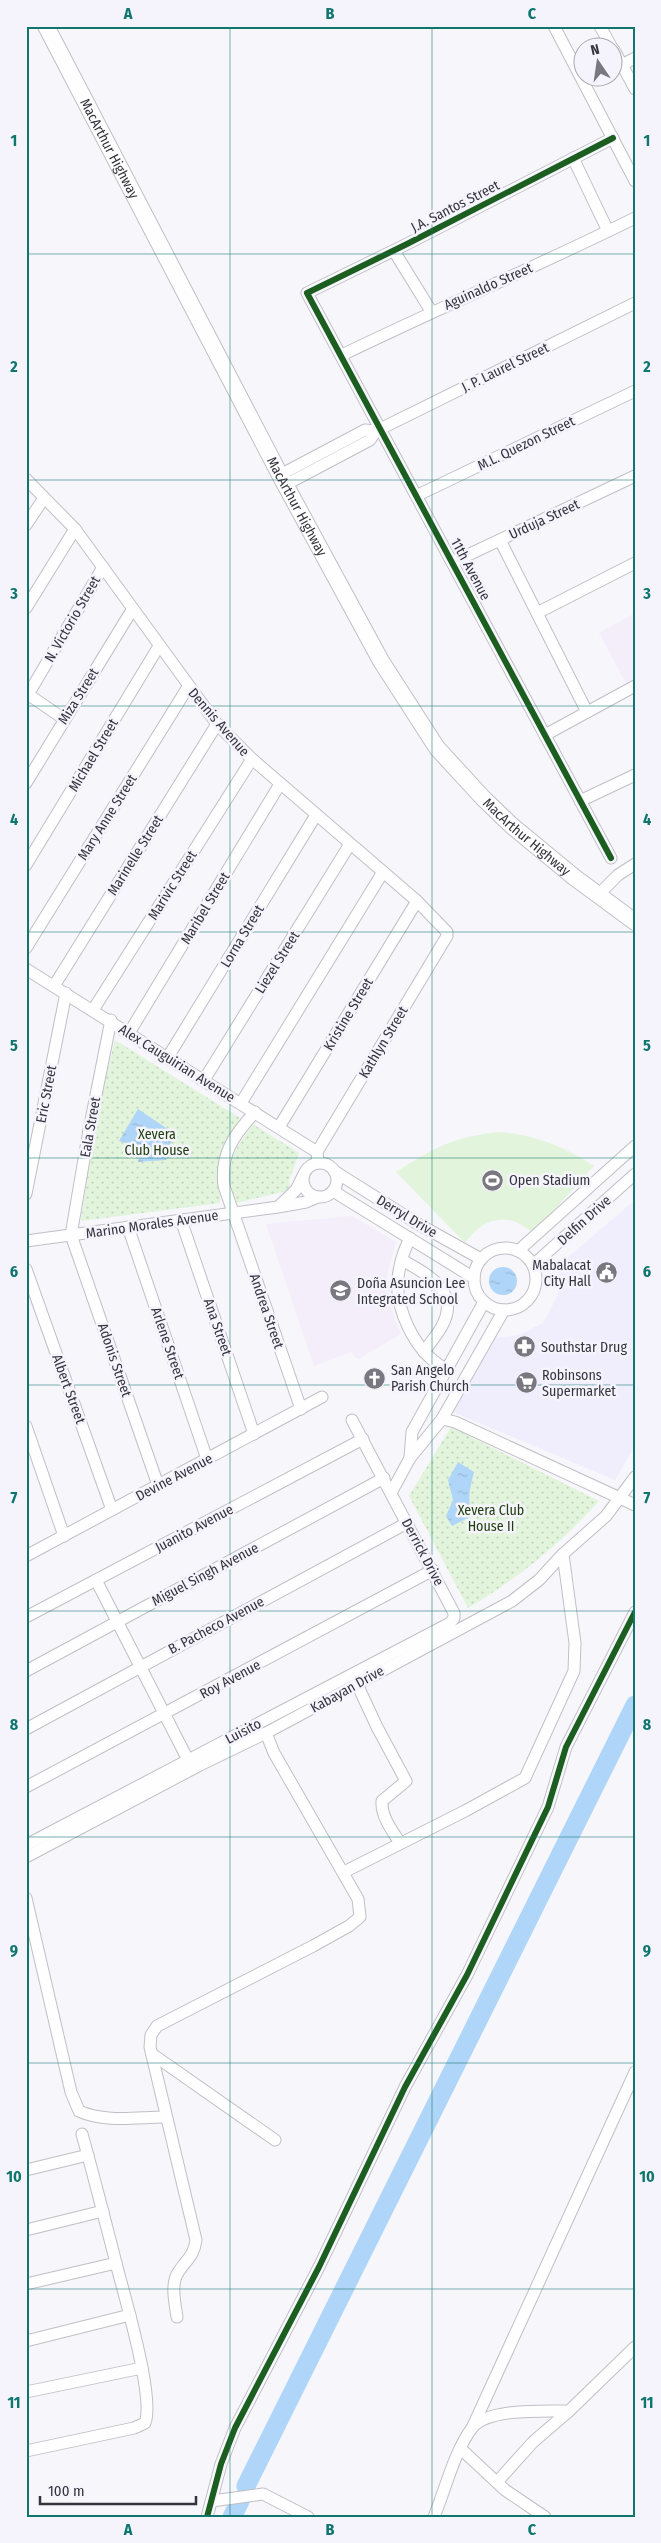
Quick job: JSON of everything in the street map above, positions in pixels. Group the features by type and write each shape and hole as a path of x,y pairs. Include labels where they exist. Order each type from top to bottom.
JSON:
{"highway":[{"name":"MacArthur Highway","path":"46,26 283,480 381,661 438,748 510,825 635,922"}],"street":[{"path":"554,26 635,181"},
{"path":"602,29 614,26"},
{"path":"624,69 635,89"},
{"name":"J.A. Santos Street","path":"307,293 613,138"},
{"path":"573,158 608,231"},
{"name":"Aguinaldo Street","path":"342,355 431,311 635,218"},
{"path":"394,250 431,311"},
{"name":"11th Avenue","path":"307,293 342,355 378,429 418,495 611,858"},
{"name":"J. P. Laurel Street","path":"283,480 350,444 365,430 378,429 635,303"},
{"name":"M.L. Quezon Street","path":"418,495 635,391"},
{"name":"Urduja Street","path":"453,562 635,476"},
{"name":"Dennis Avenue","path":"26,480 75,529 188,687 217,724 280,784 417,901 447,932"},
{"path":"26,525 44,498"},
{"path":"26,608 75,529"},
{"path":"500,540 587,712"},
{"path":"537,613 635,563"},
{"name":"N. Victorio Street","path":"27,695 103,567"},
{"name":"Miza Street","path":"26,783 64,718 132,610"},
{"name":"Michael Street","path":"26,864 159,646"},
{"path":"545,736 635,686"},
{"name":"Mary Anne Street","path":"26,948 188,687"},
{"path":"27,695 64,718"},
{"name":"Marinelle Street","path":"54,986 217,724"},
{"name":"Marivic Street","path":"93,1010 252,759"},
{"path":"580,801 635,775"},
{"name":"Maribel Street","path":"129,1033 280,784"},
{"name":"Lorna Street","path":"168,1057 316,814"},
{"name":"Liezel Street","path":"204,1080 350,844"},
{"path":"598,895 618,874 635,864"},
{"path":"241,1103 383,872"},
{"name":"Kristine Street","path":"279,1127 417,901"},
{"name":"Kathlyn Street","path":"318,1158 447,936 447,932"},
{"name":"Alex Cauguirian Avenue","path":"26,969 111,1020 279,1127 318,1158"},
{"name":"Eric Street","path":"26,1194 66,993"},
{"name":"Eala Street","path":"71,1235 88,1130 111,1020"},
{"name":"Andrea Street","path":"255,1112 229,1144 223,1173 224,1186 301,1408"},
{"name":"Delfin Drive","path":"518,1251 635,1146"},
{"path":"278,1207 296,1190 303,1175 318,1158 334,1171 337,1181 333,1191 318,1197 306,1190 303,1175"},
{"name":"Derryl Drive","path":"334,1171 418,1224 481,1260"},
{"name":"Delfin Drive","path":"533,1265 635,1174"},
{"name":"Derryl Drive","path":"333,1191 474,1278"},
{"name":"Marino Morales Avenue","path":"26,1241 278,1207 306,1202 318,1197"},
{"name":"Ana Street","path":"181,1220 254,1434"},
{"name":"Arlene Street","path":"128,1227 207,1459"},
{"name":"Adonis Street","path":"71,1235 158,1485"},
{"path":"410,1238 398,1272 398,1290 403,1311 410,1331 424,1352 434,1363 446,1370"},
{"path":"498,1249 518,1251 533,1265 536,1281 531,1296 520,1306 504,1310 490,1306 484,1302 476,1291 474,1278 481,1260 488,1253 498,1249"},
{"path":"402,1260 441,1286 445,1294 447,1309 443,1325 424,1352"},
{"name":"Albert Street","path":"26,1269 112,1510"},
{"path":"410,1458 412,1432 484,1302"},
{"path":"391,1493 410,1458 442,1419 504,1310"},
{"name":"Devine Avenue","path":"26,1556 322,1397"},
{"path":"442,1419 455,1422 635,1505"},
{"name":"Derrick Drive","path":"352,1420 454,1612"},
{"path":"26,1426 64,1536"},
{"name":"Juanito Avenue","path":"26,1617 363,1439"},
{"name":"Kabayan Drive","path":"26,1857 200,1765 266,1733 512,1601 540,1580 563,1554 606,1516 635,1477"},
{"name":"Miguel Singh Avenue","path":"26,1670 384,1478"},
{"name":"B. Pacheco Avenue","path":"26,1728 407,1523"},
{"path":"344,1872 525,1778 574,1671 575,1643 563,1554"},
{"name":"Roy Avenue","path":"26,1787 433,1570"},
{"path":"96,1580 119,1621 188,1760"},
{"name":"Luisito","path":"26,1845 450,1623 454,1618 454,1612"},
{"path":"207,2517 221,2464 234,2428 315,2275 405,2087 471,1966 548,1807 566,1747 635,1612"},
{"path":"357,1684 377,1727 406,1781 382,1801 384,1817 400,1843"},
{"path":"177,2318 174,2280 178,2271 190,2260 195,2251 196,2240 152,2054 151,2035 157,2026 313,1946 354,1922 360,1916 358,1899 274,1754 266,1733"},
{"path":"26,1898 70,2092 79,2111 90,2116 108,2118 166,2116"},
{"path":"152,2054 275,2140"},
{"path":"434,2517 461,2449 635,2072"},
{"path":"26,2451 134,2428 145,2423 148,2414 142,2368 130,2315 82,2134"},
{"path":"26,2170 88,2155"},
{"path":"26,2230 103,2211"},
{"path":"26,2284 116,2263"},
{"path":"26,2341 130,2315"},
{"path":"497,2482 533,2442 569,2411 635,2347"},
{"path":"26,2392 142,2368"},
{"path":"473,2426 492,2417 519,2411 569,2411"},
{"path":"461,2449 521,2502 545,2517"},
{"path":"212,2501 263,2494 308,2517"}],"shaded area":[{"path":"635,613 635,680 627,685 599,633"},
{"path":"635,1200 635,1446 615,1480 453,1412 495,1338 519,1335 543,1323 558,1295 558,1266"},
{"name":"Doña Asuncion Lee Integrated School","path":"352,1216 396,1242 387,1274 387,1284 393,1284 395,1297 389,1299 401,1334 358,1359 351,1352 314,1366 266,1224"}],"green space":[{"name":"Xevera Club House","path":"115,1040 240,1118 221,1155 220,1203 81,1221 93,1131"},
{"path":"253,1124 299,1153 289,1181 291,1190 232,1204 230,1179 232,1161 239,1145"},
{"name":"Open Stadium","path":"499,1132 525,1136 561,1147 594,1166 533,1233 515,1222 497,1220 480,1227 465,1243 396,1172 422,1156 456,1140"},
{"name":"Xevera Club House II","path":"451,1427 599,1501 538,1560 468,1608 409,1496"}],"water":[{"path":"138,1109 175,1134 169,1146 166,1160 138,1162 140,1147 119,1141"},
{"path":"503,1267 513,1271 517,1281 513,1291 503,1295 493,1291 489,1281 493,1271"},
{"path":"458,1462 474,1472 470,1494 472,1516 452,1526 446,1516 453,1500 448,1480"}],"waterway":[{"path":"246,2486 635,1705"},
{"path":"232,2517 240,2501"}],"cycle path":[{"path":"611,858 307,293 613,138"},
{"path":"207,2517 221,2464 235,2428 319,2267 405,2087 467,1975 548,1807 566,1747 635,1612"}],"place":[{"name":"Open Stadium","path":"493,1180"},
{"name":"Mabalacat City Hall","path":"607,1273"},
{"name":"Doña Asuncion Lee Integrated School","path":"341,1291"},
{"name":"Southstar Drug","path":"525,1347"},
{"name":"San Angelo Parish Church","path":"375,1378"},
{"name":"Robinsons Supermarket","path":"526,1383"}]}
